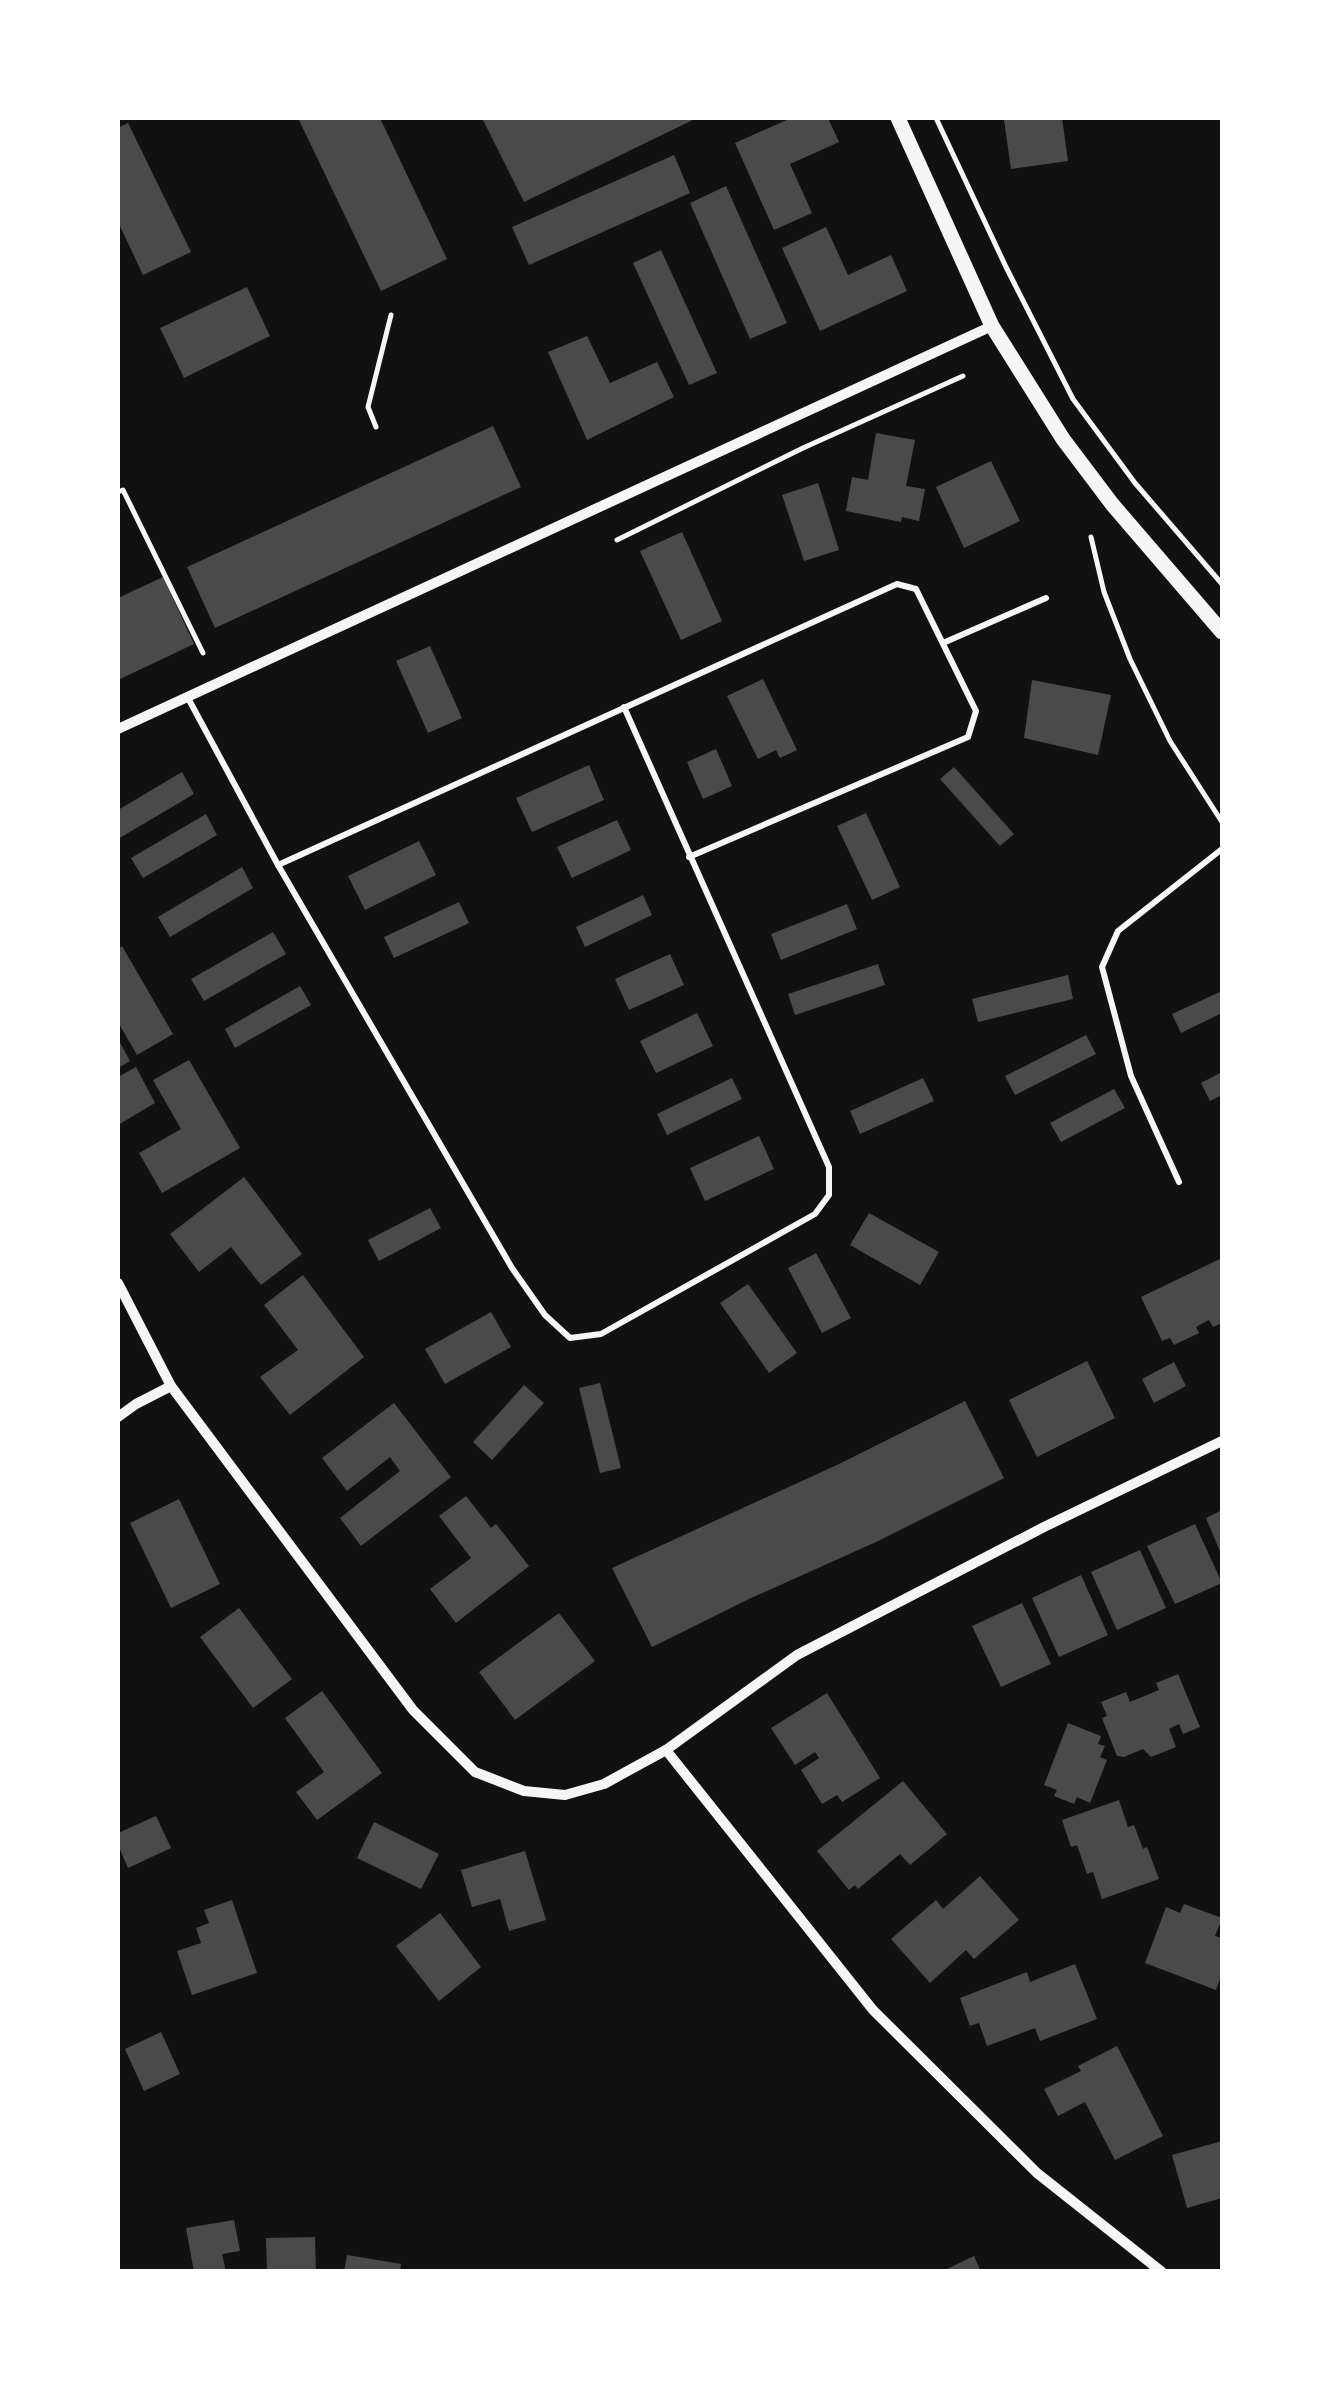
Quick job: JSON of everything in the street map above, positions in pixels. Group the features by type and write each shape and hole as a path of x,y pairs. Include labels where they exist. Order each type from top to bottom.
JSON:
{"street":[{"path":"898,118 992,326 1063,439 1112,504 1222,632"},
{"path":"118,729 992,326"},
{"path":"118,1283 172,1386 413,1710 476,1772 524,1791 565,1796 604,1784 666,1750 798,1655 1222,1440"},
{"path":"118,1417 172,1386"},
{"path":"666,1750 873,2010 1036,2172 1162,2272"}],"lane":[{"path":"278,865 898,584 916,589 976,710 968,737 689,857"},
{"path":"943,643 1046,598"},
{"path":"187,696 278,865 512,1268 545,1315 570,1338 600,1334 617,1325 815,1214 828,1196 829,1167 624,707"},
{"path":"1178,1182 1131,1076 1102,967 1118,931 1222,849"}],"path":[{"path":"936,118 1074,399 1134,483 1222,584"},
{"path":"376,427 368,407 392,315"},
{"path":"617,540 803,448 963,376"},
{"path":"118,492 123,490 203,654"},
{"path":"1091,538 1104,592 1130,659 1170,741 1222,822"}],"building":[{"path":"298,118 380,118 447,259 381,291"},
{"path":"482,118 697,118 524,202"},
{"path":"791,118 828,118 839,142 790,164 812,213 774,230 735,143"},
{"path":"1062,118 1068,161 1011,169 1004,120"},
{"path":"128,123 191,252 143,275 118,222 118,128"},
{"path":"674,155 690,193 529,265 512,227"},
{"path":"726,186 787,323 750,339 690,203"},
{"path":"826,227 848,275 891,255 907,291 820,331 782,248"},
{"path":"661,250 717,373 689,385 633,263"},
{"path":"247,287 270,336 184,378 160,328"},
{"path":"587,336 610,383 657,362 674,397 587,440 548,352"},
{"path":"493,426 521,487 215,628 187,567"},
{"path":"876,433 915,440 906,486 925,489 919,521 902,517 901,522 846,511 852,477 868,480"},
{"path":"991,461 1020,521 964,548 936,487"},
{"path":"818,483 839,550 804,561 782,495"},
{"path":"682,532 722,621 681,640 640,551"},
{"path":"163,577 194,644 118,680 118,598"},
{"path":"430,646 462,718 428,733 396,661"},
{"path":"763,679 797,750 780,758 776,750 758,759 727,696"},
{"path":"1032,680 1111,695 1098,755 1024,738"},
{"path":"716,749 732,786 703,799 687,762"},
{"path":"589,765 604,800 532,832 516,798"},
{"path":"954,767 1014,834 1000,846 940,779"},
{"path":"182,772 194,794 118,839 118,810"},
{"path":"866,813 900,887 872,900 837,826"},
{"path":"206,814 217,835 143,878 131,858"},
{"path":"617,820 631,850 572,878 557,847"},
{"path":"419,841 436,875 365,910 348,876"},
{"path":"242,867 253,888 170,937 158,917"},
{"path":"643,895 652,915 585,947 576,927"},
{"path":"459,902 469,923 394,958 384,937"},
{"path":"847,904 857,929 781,960 771,934"},
{"path":"273,932 286,954 204,1001 191,979"},
{"path":"122,946 173,1034 137,1055 118,1022 118,949"},
{"path":"670,954 684,985 629,1010 615,979"},
{"path":"878,964 885,985 795,1015 788,994"},
{"path":"1068,975 1073,999 978,1022 972,999"},
{"path":"300,986 311,1005 235,1048 225,1029"},
{"path":"1222,991 1222,1013 1181,1033 1172,1014"},
{"path":"697,1013 713,1046 656,1073 640,1041"},
{"path":"1086,1035 1096,1054 1015,1095 1005,1076"},
{"path":"118,1039 130,1061 118,1068"},
{"path":"189,1060 240,1148 162,1193 139,1153 181,1129 153,1080"},
{"path":"136,1067 155,1103 118,1125 118,1077"},
{"path":"1222,1072 1222,1095 1210,1101 1201,1083"},
{"path":"732,1078 742,1099 667,1135 657,1114"},
{"path":"923,1078 934,1101 860,1134 850,1111"},
{"path":"1114,1089 1125,1108 1061,1142 1050,1123"},
{"path":"759,1136 774,1169 705,1201 690,1168"},
{"path":"244,1177 302,1254 261,1285 231,1247 199,1272 170,1234"},
{"path":"430,1208 441,1228 379,1261 368,1240"},
{"path":"869,1213 939,1252 920,1285 850,1245"},
{"path":"816,1253 851,1318 822,1333 788,1268"},
{"path":"1222,1258 1222,1323 1213,1327 1209,1320 1196,1327 1199,1333 1174,1345 1170,1338 1162,1341 1141,1297"},
{"path":"303,1275 364,1357 290,1415 260,1377 298,1350 264,1305"},
{"path":"748,1284 797,1353 769,1373 720,1303"},
{"path":"491,1312 511,1347 445,1384 425,1349"},
{"path":"1087,1361 1115,1418 1037,1457 1009,1400"},
{"path":"1174,1362 1186,1386 1154,1403 1142,1379"},
{"path":"600,1383 621,1468 600,1473 579,1388"},
{"path":"524,1385 544,1403 492,1460 473,1442"},
{"path":"965,1401 1004,1478 652,1647 612,1568 839,1464"},
{"path":"394,1403 451,1477 361,1546 340,1518 400,1471 390,1457 347,1491 322,1458"},
{"path":"466,1496 491,1528 496,1524 529,1566 456,1623 430,1589 471,1558 439,1516"},
{"path":"179,1499 220,1584 171,1608 130,1523"},
{"path":"1222,1510 1222,1556 1206,1518"},
{"path":"1195,1524 1222,1583 1175,1604 1147,1546"},
{"path":"1140,1550 1166,1608 1117,1630 1091,1572"},
{"path":"1081,1575 1108,1635 1059,1657 1032,1598"},
{"path":"1022,1603 1051,1664 1001,1687 972,1626"},
{"path":"239,1608 292,1679 253,1708 200,1637"},
{"path":"559,1613 595,1661 515,1720 479,1672"},
{"path":"1178,1674 1200,1727 1183,1734 1179,1724 1169,1729 1176,1747 1151,1757 1143,1749 1117,1756 1102,1718 1107,1716 1101,1702 1126,1692 1130,1702 1159,1690 1156,1683"},
{"path":"322,1691 382,1773 317,1820 296,1792 324,1772 285,1718"},
{"path":"827,1693 880,1778 842,1802 837,1795 822,1804 801,1770 819,1758 815,1752 795,1765 771,1728"},
{"path":"1068,1723 1101,1736 1098,1744 1105,1746 1100,1757 1107,1760 1090,1803 1077,1797 1074,1804 1054,1796 1057,1790 1044,1785"},
{"path":"903,1781 947,1834 910,1865 900,1854 858,1889 855,1885 849,1890 817,1851"},
{"path":"1119,1800 1128,1827 1134,1825 1159,1879 1102,1899 1093,1872 1087,1874 1077,1845 1071,1847 1062,1820"},
{"path":"156,1816 171,1848 128,1868 118,1845 118,1833"},
{"path":"374,1822 439,1854 421,1889 357,1858"},
{"path":"525,1851 546,1920 509,1931 500,1899 472,1907 461,1870"},
{"path":"980,1876 1019,1920 974,1959 966,1950 930,1983 891,1939 936,1900 943,1909"},
{"path":"232,1900 257,1973 192,1995 177,1951 201,1943 196,1928 209,1923 204,1910"},
{"path":"1184,1904 1222,1918 1215,1936 1222,1938 1222,1973 1216,1990 1145,1963 1166,1907 1180,1913"},
{"path":"440,1913 481,1967 439,2001 396,1946"},
{"path":"1075,1964 1097,2019 1040,2041 1035,2028 987,2046 979,2023 970,2026 960,1998 1027,1972 1030,1982"},
{"path":"161,2032 180,2074 144,2091 125,2049"},
{"path":"1117,2046 1163,2136 1115,2160 1085,2102 1058,2116 1044,2089 1081,2071 1078,2066"},
{"path":"1222,2141 1222,2198 1187,2208 1172,2155"},
{"path":"234,2220 240,2251 222,2254 226,2272 194,2272 186,2228"},
{"path":"315,2237 316,2272 267,2272 266,2238"},
{"path":"347,2255 401,2264 400,2272 344,2272"},
{"path":"974,2256 981,2272 941,2272"}]}
